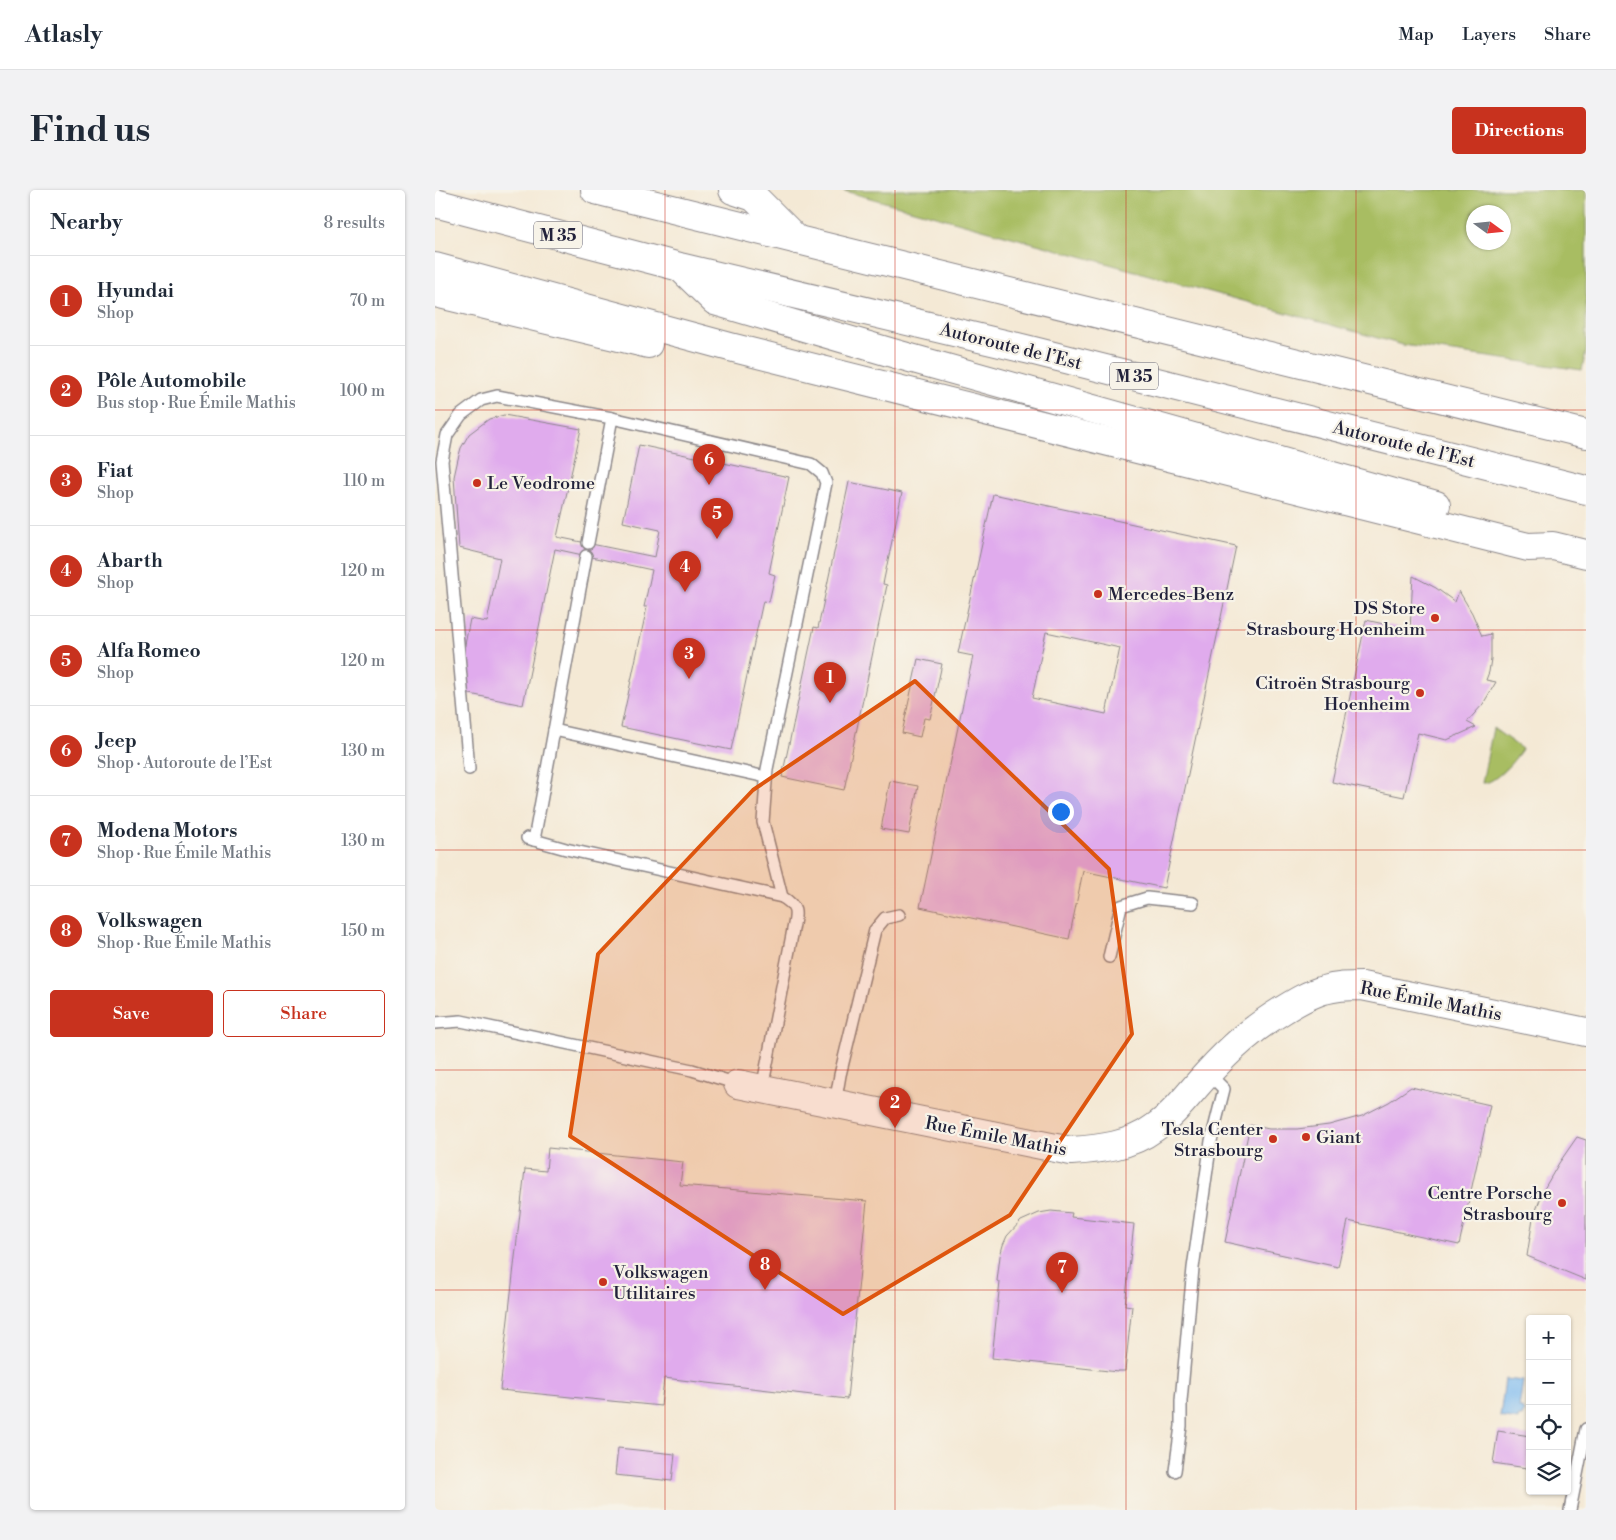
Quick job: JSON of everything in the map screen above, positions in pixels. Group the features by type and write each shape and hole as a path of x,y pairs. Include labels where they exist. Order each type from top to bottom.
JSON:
{"main road":[{"path":"595,190 1586,434"},
{"path":"733,190 754,197 798,241"},
{"name":"Autoroute de l’Est","path":"435,203 680,267 1030,350 1586,490"},
{"path":"435,267 729,347 1528,547 1553,546 1586,554"},
{"path":"680,267 715,301 1385,490 1533,534 1553,546"},
{"path":"435,293 675,350 729,347"},
{"name":"Rue Émile Mathis","path":"750,1087 1071,1151 1113,1146 1153,1129 1170,1116 1208,1073 1250,1031 1303,998 1323,990 1343,986 1362,986 1586,1032"}],"lane":[{"path":"469,769 442,461 447,435 461,415 481,400 497,396 612,418 811,464 822,473 826,483 766,777 763,822 781,897"},
{"path":"588,543 612,418"},
{"path":"435,1022 461,1021 692,1070 750,1087 796,912 791,902 781,897 605,858 530,839 554,730 586,556"},
{"path":"554,730 766,777"},
{"path":"1109,957 1121,906 1147,898 1193,903"},
{"path":"835,1104 840,1075 875,930 885,918 899,914"},
{"path":"1175,1471 1181,1426 1181,1401 1193,1268 1211,1141 1224,1090 1208,1073"},
{"path":"1570,1510 1586,1429"}],"highlighted area":[{"path":"915,681 1109,869 1132,1034 1010,1215 843,1314 570,1136 598,954 753,790"}],"green space":[{"path":"841,190 1586,190 1586,351 1582,370 1403,345"},
{"path":"1493,728 1522,749 1510,765 1498,776 1487,783 1482,783"}],"water":[{"path":"1505,1379 1523,1381 1519,1408 1522,1408 1524,1412 1522,1417 1518,1417 1518,1420 1500,1417"}],"building":[{"path":"504,415 581,429 557,537 655,557 660,530 623,522 639,445 789,477 769,573 775,575 769,602 763,601 731,750 621,727 647,607 644,607 652,570 555,549 523,705 465,693 463,655 470,619 487,622 500,558 459,548 454,477 461,448 469,434 489,419"},
{"path":"849,482 902,493 883,584 887,585 844,790 782,777 814,627 818,628"},
{"path":"993,494 1236,546 1164,888 1083,871 1069,939 920,907 973,656 958,653","holes":["1046,632 1120,648 1106,714 1032,698"]},
{"name":"Citroën Strasbourg Hoenheim","path":"1413,576 1436,588 1455,602 1459,591 1472,613 1482,636 1491,634 1491,659 1486,680 1496,682 1483,704 1467,722 1476,727 1447,740 1418,733 1404,797 1332,782 1366,620 1410,630"},
{"path":"918,659 942,664 930,719 924,718 920,737 902,733"},
{"path":"890,781 918,786 909,834 881,829"},
{"path":"1411,1087 1490,1105 1459,1245 1348,1221 1338,1267 1225,1242 1250,1125 1269,1129 1297,1129 1329,1125 1362,1116 1389,1102"},
{"name":"Centre Porsche Strasbourg","path":"1577,1137 1586,1140 1586,1280 1527,1256 1533,1218 1544,1189"},
{"path":"548,1148 683,1162 680,1185 867,1201 847,1399 664,1378 661,1406 500,1390 525,1169 546,1171"},
{"path":"1051,1211 1072,1213 1071,1217 1134,1224 1125,1305 1132,1306 1125,1371 1118,1372 992,1358 1000,1282 997,1281 1003,1245 1007,1236 1021,1221 1039,1213"},
{"path":"1498,1431 1526,1435 1526,1468 1493,1463"},
{"path":"618,1448 675,1454 672,1481 615,1475"}],"place":[{"name":"Le Veodrome","path":"477,483"},
{"name":"Jeep","path":"709,485"},
{"name":"Alfa Romeo","path":"717,539"},
{"name":"Abarth","path":"685,592"},
{"name":"Mercedes-Benz","path":"1098,594"},
{"name":"DS Store Strasbourg Hoenheim","path":"1435,618"},
{"name":"Fiat","path":"689,679"},
{"name":"Citroën Strasbourg Hoenheim","path":"1420,693"},
{"name":"Hyundai","path":"830,703"},
{"name":"Pôle Automobile","path":"895,1128"},
{"name":"Giant","path":"1306,1137"},
{"name":"Tesla Center Strasbourg","path":"1273,1139"},
{"name":"Centre Porsche Strasbourg","path":"1562,1203"},
{"name":"Volkswagen Utilitaires","path":"603,1282"},
{"name":"Volkswagen","path":"765,1290"},
{"name":"Modena Motors","path":"1062,1293"}]}
